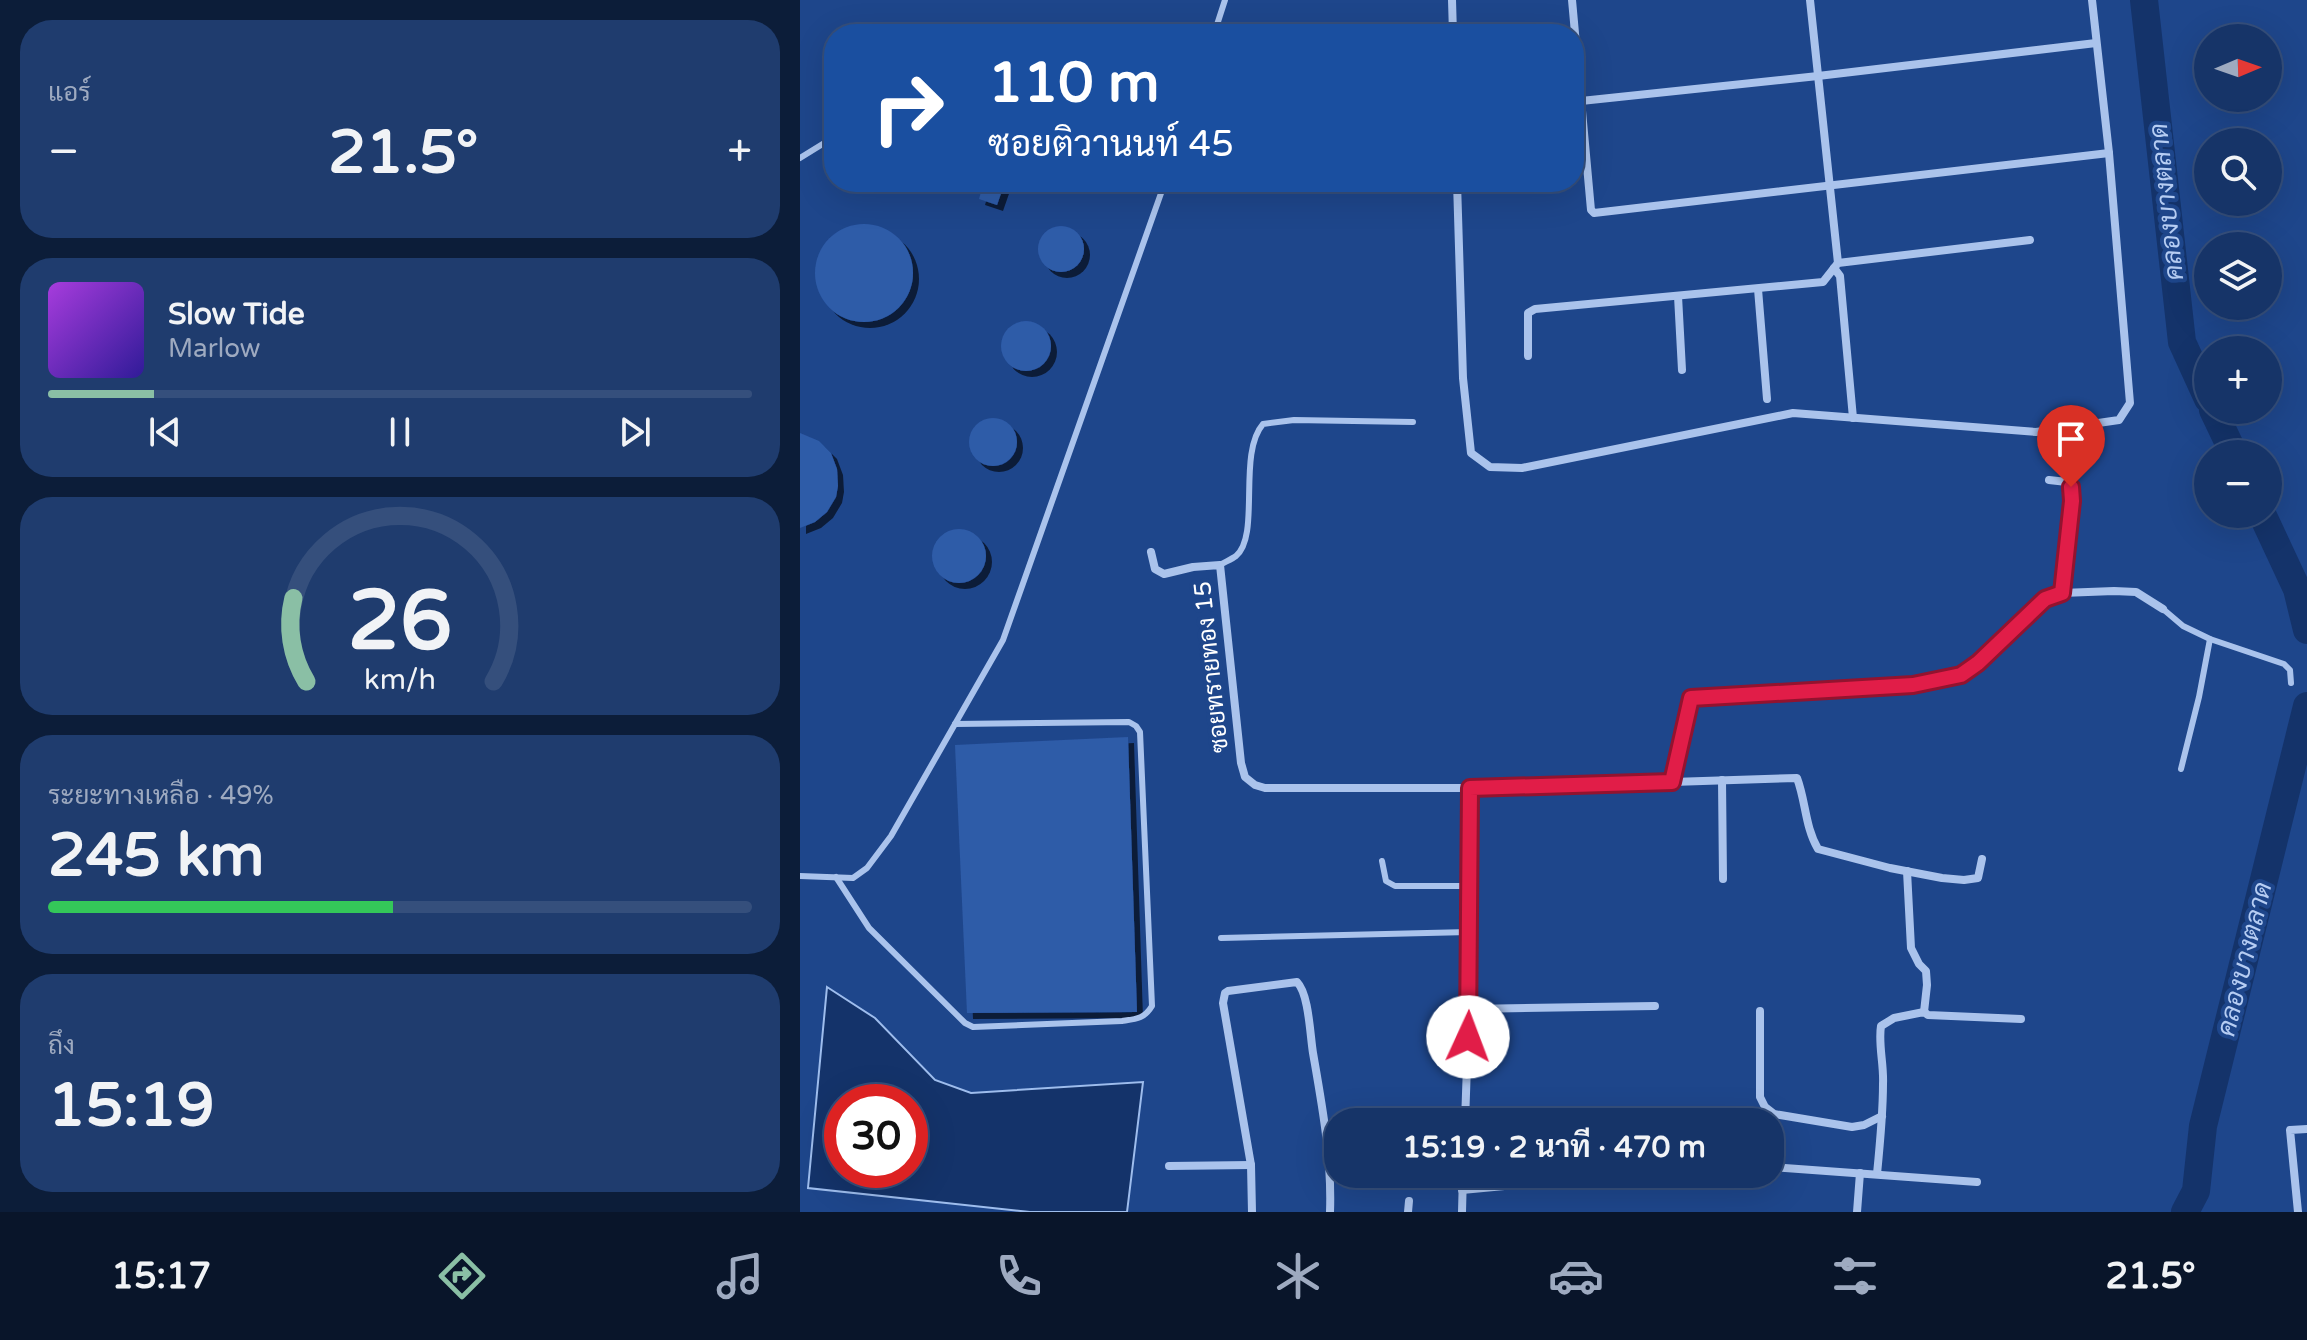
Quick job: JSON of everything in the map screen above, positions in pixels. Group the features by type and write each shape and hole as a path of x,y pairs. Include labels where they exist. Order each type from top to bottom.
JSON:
{"street":[{"path":"1452,0 1453,24"},
{"path":"1572,0 1574,24"},
{"path":"1810,0 1853,418"},
{"path":"1457,192 1463,378 1471,453 1490,467 1522,468 1793,413 2036,432 2119,420 2130,403 2109,153 2092,0"},
{"path":"1584,101 2096,43"},
{"path":"1584,131 1592,212 2109,153"},
{"path":"1528,356 1527,316 1530,310 1823,282 1836,266 2030,240"},
{"path":"1758,289 1767,399"},
{"path":"1678,296 1682,370"},
{"path":"2049,480 2067,482 2071,487 2062,593"},
{"path":"1151,552 1155,569 1164,574 1220,565"},
{"name":"ซอยทรายทอง 15","path":"1220,565 1238,744 1245,777 1265,788 1470,788"},
{"path":"1672,782 1691,698 1913,685 1961,675 1978,663 2045,599 2062,593 2136,592 2163,609"},
{"path":"1465,1108 1470,788 1797,778 1807,826 1818,849 1907,871 1964,880 1978,878 1982,859"},
{"path":"1722,780 1723,879"},
{"path":"1907,871 1911,948 1926,971 1924,1012"},
{"path":"1252,1212 1251,1165 1223,1003 1228,991 1297,982 1301,986 1308,1018 1325,1117 1330,1212"},
{"path":"1469,1009 1655,1006"},
{"path":"1760,1011 1760,1097 1765,1107 1774,1114 1852,1127 1882,1116"},
{"path":"1877,1174 1882,1116 1881,1026 1894,1018 1924,1012 1928,1015 2021,1019"},
{"path":"2298,1212 2290,1130 2307,1129"},
{"path":"1169,1166 1251,1165"},
{"path":"1784,1168 1977,1182"},
{"path":"1857,1212 1860,1173"},
{"path":"1462,1212 1462,1190 1483,1188"},
{"path":"1408,1212 1409,1201"}],"lane":[{"path":"1217,24 1225,0"},
{"path":"800,158 824,143"},
{"path":"800,876 853,878 867,868 891,836 1003,640 1161,192"},
{"path":"1220,565 1238,555 1245,542 1251,451 1254,438 1263,424 1294,420 1413,422"},
{"path":"2163,609 2183,626 2210,639 2284,664 2290,670 2291,683"},
{"path":"2181,769 2210,639"},
{"path":"836,877 869,928 965,1023 973,1027 1122,1021 1140,1019 1148,1013 1152,1006 1150,947 1140,732 1136,726 1129,722 955,724"},
{"path":"1382,861 1386,881 1395,886 1469,886"},
{"path":"1221,938 1469,932"}],"water":[{"path":"827,987 875,1018 935,1080 971,1093 1143,1082 1127,1212 1030,1212 808,1188"}],"building":[{"path":"981,192 1002,192 997,205 979,199"},
{"path":"864,224 883,227 899,238 910,254 913,273 910,292 899,308 883,319 864,322 845,319 829,308 818,292 815,273 818,254 829,238 845,227"},
{"path":"1061,226 1078,232 1084,249 1078,266 1061,272 1044,266 1038,249 1044,232"},
{"path":"1026,321 1043,329 1051,346 1043,363 1026,371 1009,363 1001,346 1009,329"},
{"path":"993,418 1002,419 1010,425 1016,433 1016,451 1010,459 1002,465 993,466 984,465 976,459 970,451 969,442 970,433 976,425 984,419"},
{"path":"800,433 819,441 831,453 837,469 838,486 836,497 827,512 815,522 800,528"},
{"path":"959,529 970,531 978,537 984,545 984,567 978,575 970,581 959,583 948,581 940,575 934,567 932,556 934,545 940,537 948,531"},
{"path":"1128,737 1137,1012 967,1013 955,745"}],"waterway":[{"name":"คลองบางตลาด","path":"2144,0 2182,342 2194,368"},
{"name":"คลองบางตลาด","path":"2220,424 2227,440"},
{"name":"คลองบางตลาด","path":"2269,528 2297,589 2307,630"},
{"name":"คลองบางตลาด","path":"2185,1212 2196,1191 2203,1126 2307,706"}],"route":[{"path":"1468,1037 1470,788 1672,782 1691,698 1913,685 1961,675 1978,663 2045,599 2062,593 2071,487"}]}
